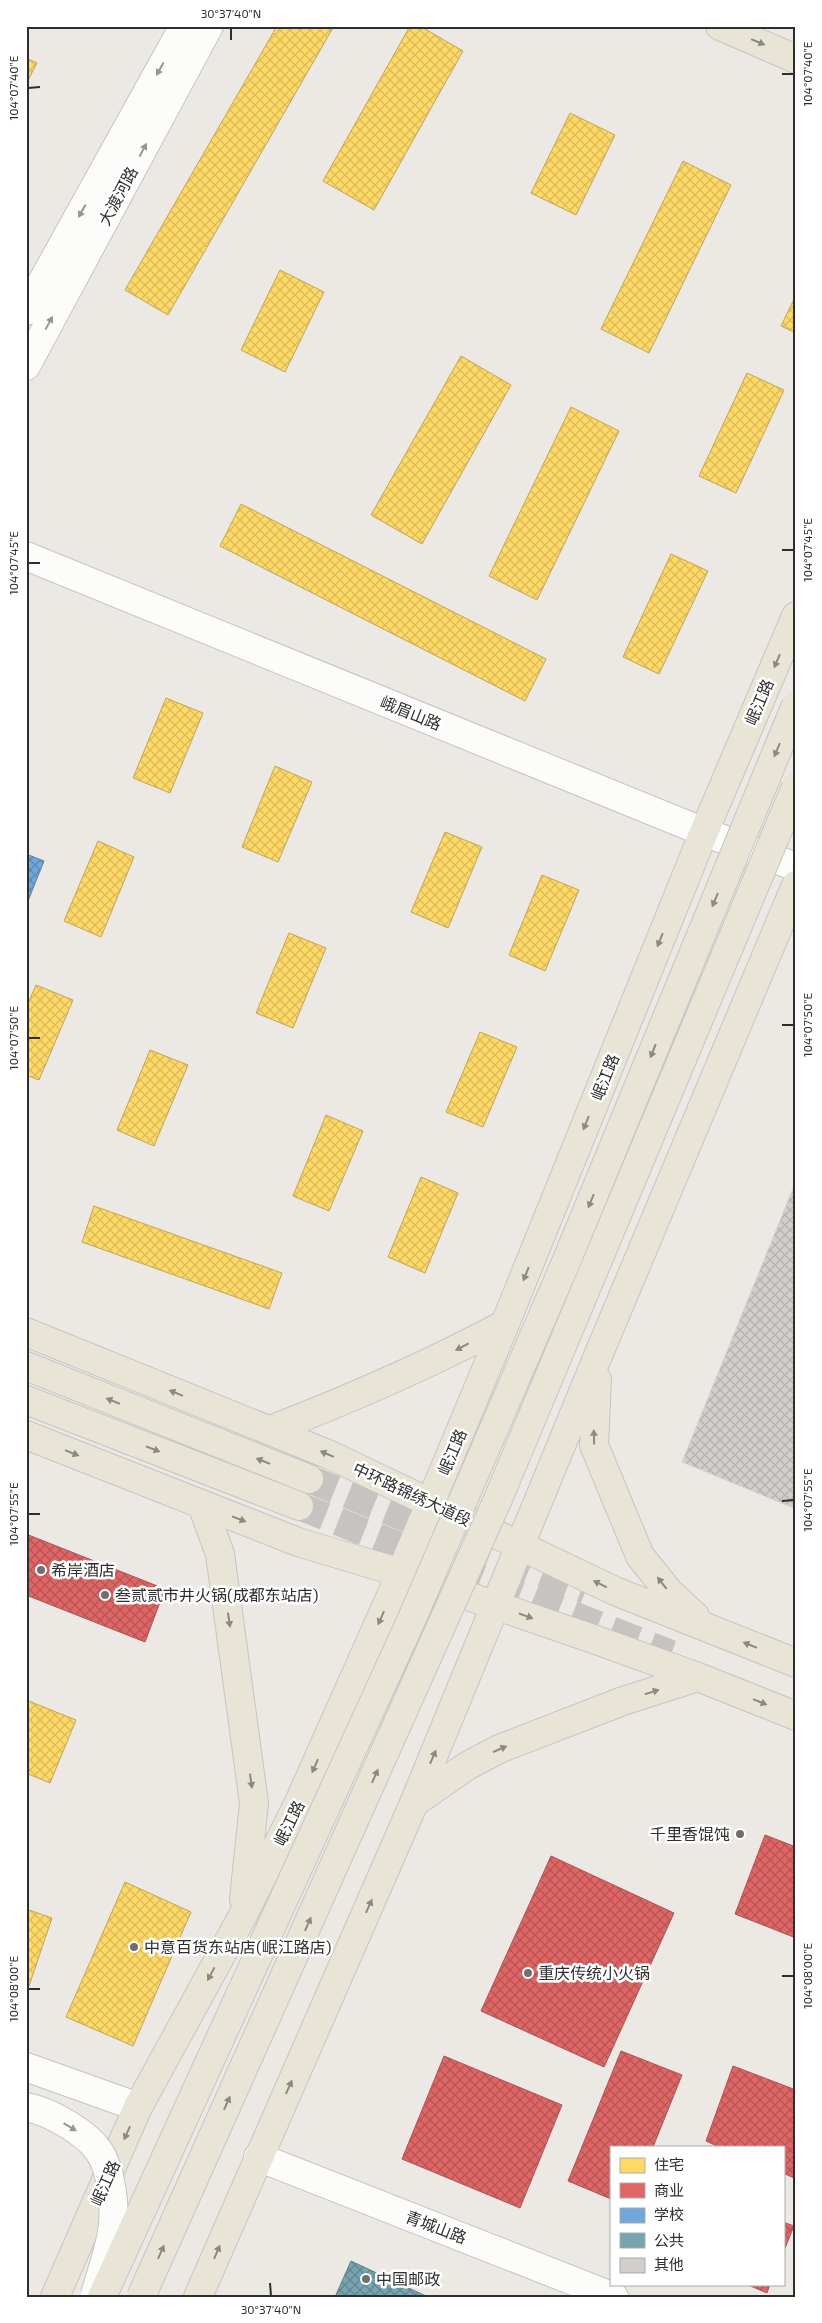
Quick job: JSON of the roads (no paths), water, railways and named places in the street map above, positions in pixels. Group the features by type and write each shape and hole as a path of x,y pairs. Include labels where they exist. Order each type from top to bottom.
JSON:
{"main road":[{"path":"720,26 796,59"},
{"name":"岷江路","path":"55,2297 138,2107 242,1917 299,1802 401,1573 505,1324 704,832 796,616"},
{"name":"岷江路","path":"102,2297 410,1623 566,1262 796,705"},
{"path":"141,2297 498,1499 796,787"},
{"path":"198,2297 414,1803 522,1545 600,1351 796,885"},
{"path":"270,1430 330,1407 443,1357 505,1324"},
{"name":"中环路锦绣大道段","path":"26,1332 330,1455 616,1591 796,1663"},
{"path":"600,1351 595,1397 594,1445 640,1556 668,1592 710,1629"},
{"path":"26,1366 309,1479"},
{"path":"26,1400 299,1506"},
{"path":"26,1435 298,1542 401,1573 496,1605 698,1677 796,1716"},
{"path":"202,1505 220,1554 254,1803 242,1917"},
{"path":"414,1803 466,1766 499,1749 623,1701 698,1677"}],"street":[{"name":"大渡河路","path":"26,311 184,26"},
{"name":"大渡河路","path":"26,366 209,26"},
{"name":"峨眉山路","path":"26,556 704,832 796,867"},
{"path":"26,2067 138,2107"},
{"path":"26,2107 43,2110 77,2131 100,2153 114,2194 113,2225 94,2297"},
{"name":"青城山路","path":"258,2157 614,2297"}],"tunnel":[{"path":"309,1479 586,1590"},
{"path":"299,1506 671,1654"}],"place":[{"name":"希岸酒店","path":"41,1570"},
{"name":"叁贰贰市井火锅(成都东站店)","path":"105,1595"},
{"name":"千里香馄饨","path":"740,1834"},
{"name":"中意百货东站店(岷江路店)","path":"134,1947"},
{"name":"重庆传统小火锅","path":"528,1973"},
{"name":"中国邮政","path":"366,2279"}]}
